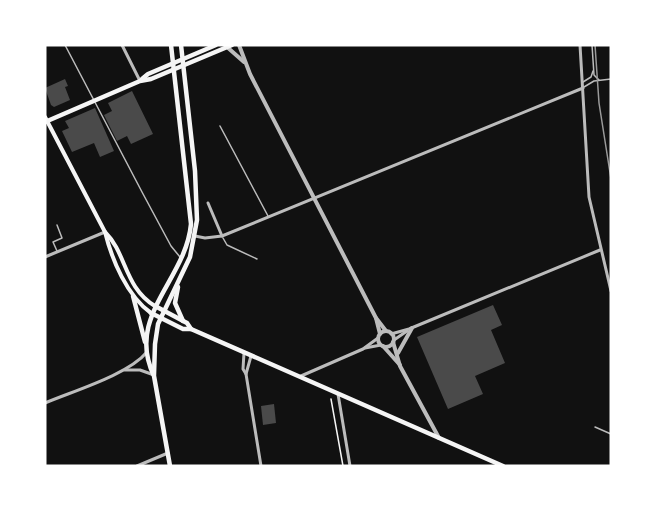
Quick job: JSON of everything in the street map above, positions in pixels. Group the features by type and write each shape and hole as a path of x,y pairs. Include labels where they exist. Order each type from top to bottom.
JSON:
{"main road":[{"path":"147,350 147,329 151,314 182,258 190,233 191,214 171,45"},
{"path":"170,466 154,376 156,334 164,311 190,257 195,236 197,193 181,45"},
{"path":"191,329 183,329 151,314 134,296 118,268 105,232 46,120 140,81 151,79 216,45"},
{"path":"183,62 229,46"},
{"path":"105,232 111,238 132,282 144,297 155,306 183,321 191,329 503,466"},
{"path":"180,279 175,303 183,321"},
{"path":"134,296 149,365 154,376"}],"street":[{"path":"122,45 140,81"},
{"path":"239,45 245,62"},
{"path":"580,45 589,196 611,291"},
{"path":"229,46 245,62 376,318 394,341 400,366"},
{"path":"195,236 205,238 222,236 583,88"},
{"path":"208,203 222,236"},
{"path":"45,257 105,232"},
{"path":"301,376 363,349 382,345 390,346 411,329 600,250"},
{"path":"376,318 382,345 400,366 439,438"},
{"path":"363,349 379,336 411,329"},
{"path":"397,355 411,329"},
{"path":"45,403 124,370 138,362 147,350"},
{"path":"244,352 243,369 246,374 261,466"},
{"path":"246,374 252,355"},
{"path":"124,370 140,370 154,376"},
{"path":"338,394 350,466"},
{"path":"137,466 168,453"}],"lane":[{"path":"65,45 171,246 182,258"},
{"path":"592,45 593,70 599,80"},
{"path":"583,82 591,77 593,70"},
{"path":"583,88 599,80 611,79"},
{"path":"220,126 269,217"},
{"path":"57,225 62,238 53,242 57,252"},
{"path":"222,236 226,244 257,259"},
{"path":"595,427 611,434"}],"path":[{"path":"332,399 343,466"}],"building":[{"path":"65,79 68,86 65,87 70,100 54,107 51,105 45,88"},
{"path":"132,91 153,134 131,144 127,136 117,141 104,115 112,111 108,103"},
{"path":"95,108 114,151 100,157 94,143 72,152 62,131 69,128 65,121"},
{"path":"493,305 502,325 491,330 505,363 475,376 483,394 448,409 417,337"},
{"path":"274,404 276,423 263,425 261,406"}],"railway":[{"path":"595,45 599,103 611,179"}]}
